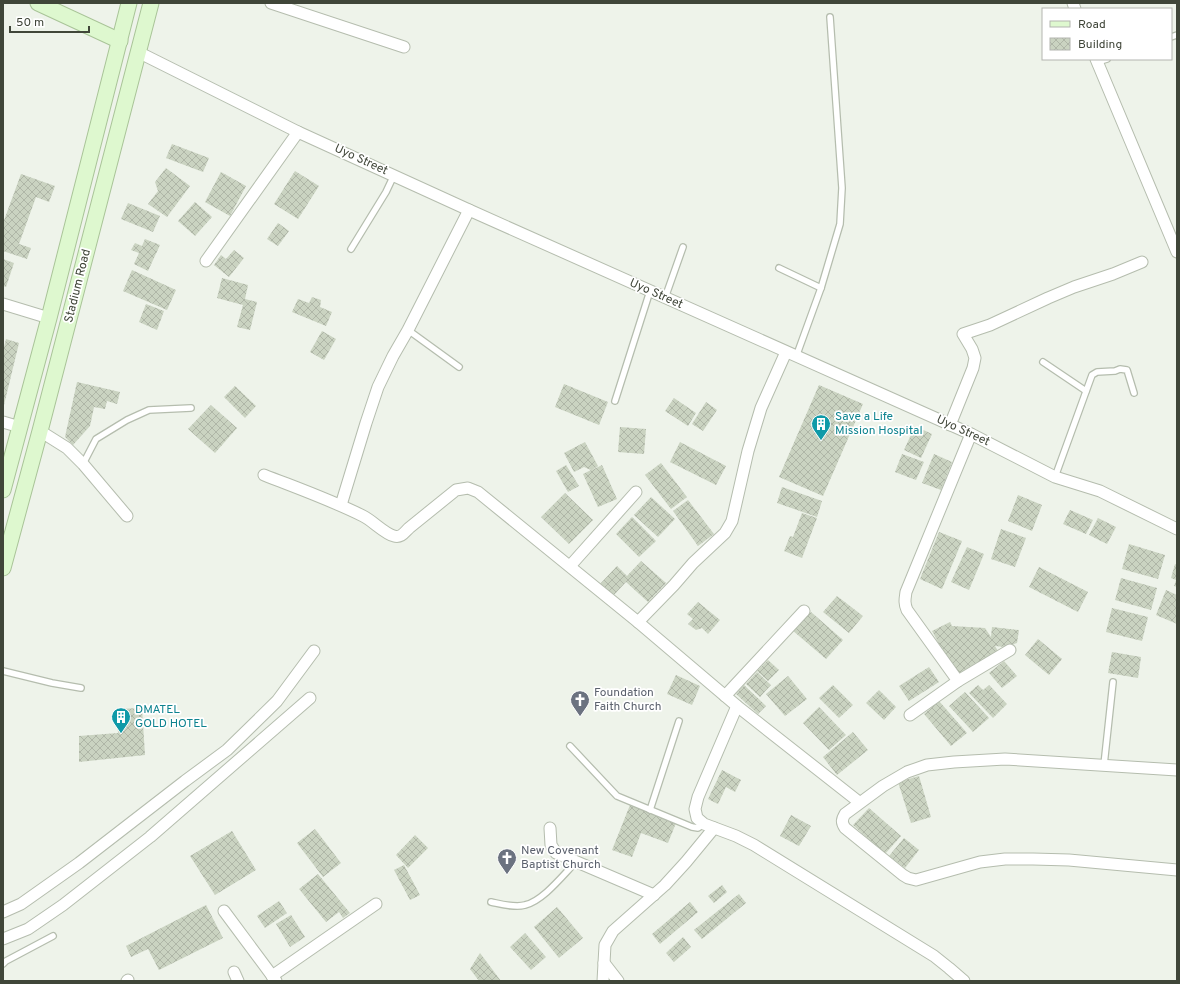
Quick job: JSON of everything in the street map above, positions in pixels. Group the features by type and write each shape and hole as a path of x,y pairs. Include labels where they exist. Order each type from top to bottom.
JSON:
{"main road":[{"path":"38,3 120,41"},
{"name":"Stadium Road","path":"3,490 49,318 129,3"},
{"name":"Stadium Road","path":"4,564 6,544 40,431 151,3"}],"street":[{"path":"270,3 404,47"},
{"name":"Uyo Street","path":"138,52 298,132 796,357 971,434 1055,477 1100,491 1177,529"},
{"path":"1100,60 1177,252"},
{"path":"206,261 298,132"},
{"path":"341,505 378,388 393,356 408,330 469,210"},
{"path":"950,425 973,368 975,358 972,349 962,334 990,325 1074,287 1113,274 1142,262"},
{"path":"3,304 49,318"},
{"path":"638,622 693,563 725,533 732,521 748,451 761,408 786,352"},
{"path":"3,422 20,427"},
{"path":"40,431 67,448 83,464 127,516"},
{"path":"958,681 904,604 906,592 971,434"},
{"path":"264,475 341,505 365,517 388,534 395,537 402,535 456,490 468,488 478,492 638,622 737,706 860,802"},
{"path":"570,566 636,492"},
{"path":"725,696 804,611"},
{"path":"910,715 958,681 1010,650"},
{"path":"3,912 21,904 80,863 227,750 277,701 314,652"},
{"path":"3,939 28,929 63,906 150,837 310,698"},
{"path":"737,706 698,797 695,809 698,818 709,826 736,836 754,845 934,956 964,981"},
{"path":"1177,770 1005,759 927,765 907,772 883,786 845,814 842,819 844,828 903,876 916,880 980,862 1012,859 1069,860 1177,870"},
{"path":"603,981 606,945 613,931 654,895 686,862 709,826"},
{"path":"550,828 551,846 556,852 654,895"},
{"path":"224,911 274,978 376,904"},
{"path":"604,963 618,981"}],"lane":[{"path":"796,357 821,288 840,224 842,188 830,17"},
{"path":"351,249 386,192 394,175"},
{"path":"665,298 683,247"},
{"path":"779,268 821,288"},
{"path":"615,401 650,291"},
{"path":"408,330 459,367"},
{"path":"1043,362 1086,391"},
{"path":"1055,477 1092,375 1097,372 1115,371 1120,369 1127,370 1134,393"},
{"path":"83,464 96,439 127,420 149,410 191,408"},
{"path":"3,671 52,683 81,688"},
{"path":"1104,765 1113,682"},
{"path":"650,810 679,721"},
{"path":"570,746 617,796 692,827 698,828 709,826"},
{"path":"491,902 525,905 540,899 576,861"},
{"path":"3,964 52,936"}],"building":[{"path":"172,144 209,158 203,172 166,158"},
{"path":"166,168 190,186 167,217 148,204 158,191 155,182"},
{"path":"295,171 319,186 298,219 274,204"},
{"path":"221,172 246,186 230,216 205,202"},
{"path":"21,174 55,186 49,202 36,197 19,244 31,248 27,259 3,251 3,223"},
{"path":"195,202 212,217 195,236 178,221"},
{"path":"128,203 160,216 153,232 121,219"},
{"path":"278,223 289,231 278,246 267,239"},
{"path":"145,239 160,245 148,271 134,264 139,253 131,250 135,243 142,246"},
{"path":"234,250 244,258 229,277 214,265 221,255 226,259"},
{"path":"3,259 14,263 6,287 3,286"},
{"path":"132,270 176,290 167,310 123,291"},
{"path":"222,278 248,285 245,299 257,302 250,330 237,327 243,305 217,298"},
{"path":"312,297 321,300 320,307 332,312 326,326 292,312 298,299 309,303"},
{"path":"146,304 164,311 157,330 139,322"},
{"path":"322,331 336,339 324,360 310,352"},
{"path":"6,339 19,343 4,405 3,351"},
{"path":"77,382 120,392 117,404 107,401 105,409 94,407 90,426 73,445 65,437"},
{"path":"564,384 608,402 599,425 555,407"},
{"name":"Save a Life Mission Hospital","path":"819,385 863,404 823,496 779,477"},
{"path":"235,386 256,406 245,418 224,397"},
{"path":"674,398 696,413 688,426 665,411"},
{"path":"706,402 717,410 703,431 692,424"},
{"path":"211,405 237,428 215,453 188,429"},
{"path":"915,426 932,434 921,458 904,450"},
{"path":"620,427 646,429 644,454 618,452"},
{"path":"585,442 598,466 592,470 602,465 617,499 598,507 583,474 591,470 584,467 574,472 564,453"},
{"path":"680,442 726,466 716,485 670,462"},
{"path":"902,454 924,462 916,480 895,472"},
{"path":"934,454 952,462 941,490 922,483"},
{"path":"661,463 687,497 671,509 645,475"},
{"path":"566,465 579,486 568,492 556,471"},
{"path":"782,487 822,501 817,517 777,503"},
{"path":"565,493 593,520 569,544 541,517"},
{"path":"1018,495 1042,505 1032,531 1008,521"},
{"path":"651,497 675,519 658,537 634,515"},
{"path":"688,500 714,534 698,546 673,511"},
{"path":"1070,510 1093,520 1086,534 1063,524"},
{"path":"802,513 817,518 802,558 784,551 790,536 793,537"},
{"path":"632,517 656,541 639,557 616,534"},
{"path":"1098,518 1116,527 1107,544 1089,535"},
{"path":"1001,529 1026,538 1015,567 991,559"},
{"path":"939,532 962,541 942,589 920,579"},
{"path":"1129,544 1165,555 1158,579 1122,569"},
{"path":"967,547 984,554 969,590 951,582"},
{"path":"641,561 666,583 648,602 626,582 613,596 600,584 617,566 627,576"},
{"path":"1175,564 1177,565 1177,587 1174,586 1176,580 1171,578"},
{"path":"1039,567 1088,592 1078,612 1029,587"},
{"path":"1121,578 1157,588 1151,610 1115,600"},
{"path":"1166,590 1177,595 1177,624 1156,615"},
{"path":"837,596 863,616 849,633 823,612"},
{"path":"698,602 720,620 708,634 702,628 696,630 688,624 693,619 687,614"},
{"path":"1112,608 1148,617 1142,641 1106,632"},
{"path":"811,612 843,640 826,659 792,630 802,618"},
{"path":"950,622 952,626 985,628 991,637 992,627 1019,630 1017,643 1005,647 995,646 998,651 956,675 932,631"},
{"path":"1038,639 1062,659 1049,675 1025,655"},
{"path":"1112,652 1141,657 1138,678 1108,673"},
{"path":"768,660 779,670 768,681 757,671"},
{"path":"1004,661 1017,676 1002,688 989,673"},
{"path":"929,667 939,682 909,701 899,686"},
{"path":"757,672 771,685 760,697 746,684"},
{"path":"676,675 700,686 692,705 667,694"},
{"path":"788,676 807,699 785,716 766,694"},
{"path":"744,685 766,706 758,714 736,694"},
{"path":"833,685 853,705 839,718 819,698"},
{"path":"978,685 983,690 989,685 1007,704 993,718 969,693"},
{"path":"879,690 896,707 884,720 866,703"},
{"path":"965,692 989,718 973,732 949,706"},
{"path":"939,701 967,733 951,746 924,714"},
{"path":"819,707 846,735 829,750 803,723"},
{"name":"DMATEL GOLD HOTEL","path":"142,708 145,755 79,762 79,736 118,733 117,709"},
{"path":"853,732 868,750 837,775 823,757"},
{"path":"722,770 741,780 735,792 726,787 718,804 708,799"},
{"path":"919,776 931,817 911,823 898,782"},
{"path":"630,805 676,823 668,843 641,833 632,857 612,850"},
{"path":"869,808 901,836 885,854 853,825"},
{"path":"791,815 811,826 799,846 780,836"},
{"path":"315,829 341,863 323,877 297,843"},
{"path":"232,831 256,870 215,895 190,856"},
{"path":"415,835 428,848 408,868 396,855"},
{"path":"904,838 919,850 905,868 889,856"},
{"path":"404,865 420,895 410,900 394,870"},
{"path":"318,874 350,913 343,918 339,912 326,922 299,889"},
{"path":"722,885 727,892 714,903 708,896"},
{"path":"739,894 746,903 702,939 694,930"},
{"path":"279,901 287,913 265,928 257,916"},
{"path":"690,902 698,912 660,944 652,934"},
{"path":"206,905 223,938 159,970 148,949 131,957 126,946"},
{"path":"557,907 583,938 559,958 534,927"},
{"path":"291,915 305,937 290,947 276,924"},
{"path":"525,933 546,957 531,970 510,947"},
{"path":"683,937 691,947 674,962 666,953"},
{"path":"480,953 501,981 479,981 470,969"}],"place":[{"name":"Save a Life Mission Hospital","path":"821,441"},
{"name":"Foundation Faith Church","path":"580,717"},
{"name":"DMATEL GOLD HOTEL","path":"121,734"},
{"name":"New Covenant Baptist Church","path":"507,875"}]}
